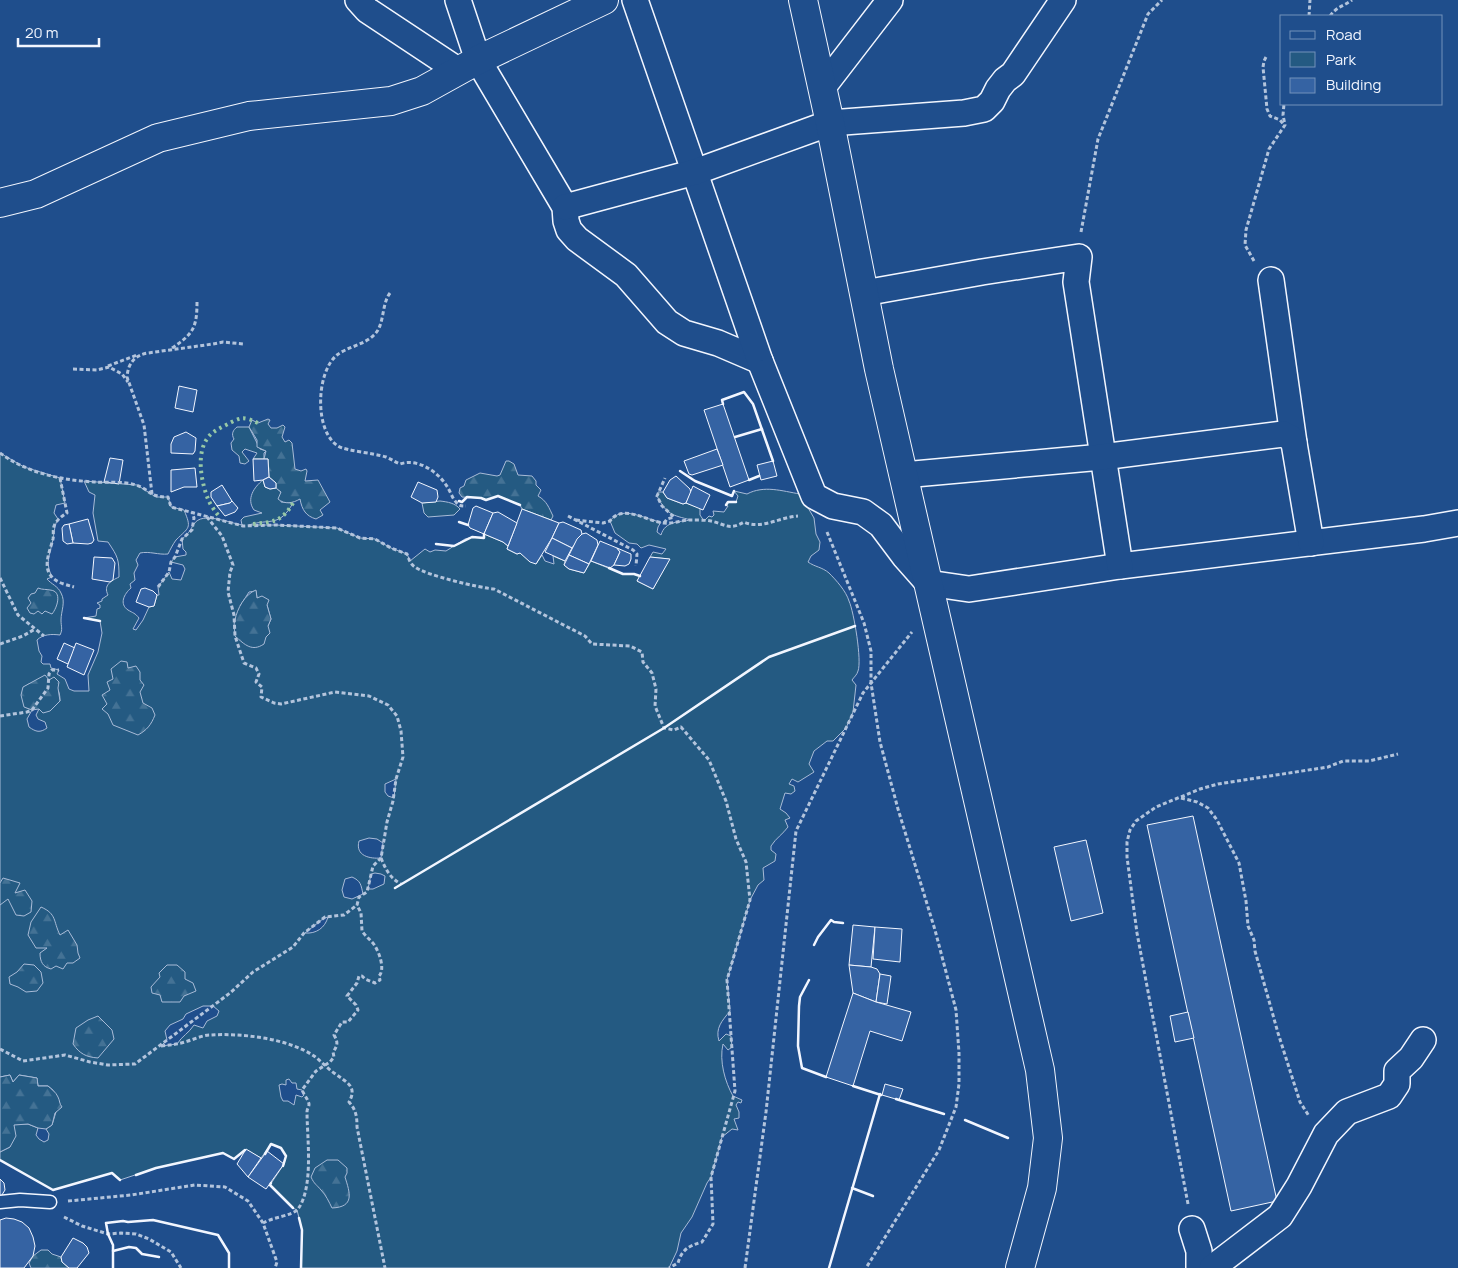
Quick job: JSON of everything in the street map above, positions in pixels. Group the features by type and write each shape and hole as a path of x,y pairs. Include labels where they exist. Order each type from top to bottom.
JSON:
{"street":[{"path":"358,0 367,10 468,65"},
{"path":"458,0 468,65 565,207 569,230 577,239 626,275 667,322 684,333 718,342 760,361"},
{"path":"0,203 36,194 158,138 248,116 391,101 422,91 468,65 604,0"},
{"path":"635,0 809,506 833,506 864,512 881,525 931,595"},
{"path":"803,0 830,123 879,369 1040,1070 1048,1138 1042,1188 1020,1268"},
{"path":"822,87 890,0"},
{"path":"565,207 695,172 830,123 964,113 984,109 992,101 1005,80 1013,74 1063,0"},
{"path":"864,293 1079,257 1076,282 1120,566"},
{"path":"1270,280 1289,432 1311,543"},
{"path":"903,475 1102,457 1289,432"},
{"path":"931,595 1120,566 1458,523"},
{"path":"1212,1268 1280,1216 1299,1186 1326,1134 1348,1112 1390,1096 1397,1084 1397,1071 1411,1058 1424,1040"},
{"path":"1192,1229 1199,1251 1199,1268"}],"lane":[{"path":"0,1202 20,1200 50,1202"}],"path":[{"path":"1079,257 1081,226 1098,139 1148,14 1162,0"},
{"path":"1309,15 1310,0"},
{"path":"1331,15 1339,6 1352,0"},
{"path":"1266,57 1263,68 1267,109 1270,116 1280,120 1285,125"},
{"path":"1270,280 1253,260 1245,245 1246,230 1269,149 1285,125 1284,105"},
{"path":"390,293 386,300 383,317 374,335 336,356 322,377 321,417 324,428 338,446 387,458 400,464 406,462 423,466 440,477 455,501 460,505 466,506"},
{"path":"169,350 185,339 196,324 197,302"},
{"path":"72,369 97,370 140,354 223,342 244,344"},
{"path":"140,354 134,358 127,376 144,425 152,495"},
{"path":"104,367 109,367 122,374 130,387"},
{"path":"0,460 1,454 24,467 72,481 137,485 156,497 168,497 171,507 242,526 276,525 337,528 360,538 375,539 407,554 414,567 484,589 494,589 585,636 592,644 630,646 642,652 643,662 652,673 656,689 655,706 664,728 674,730 681,727 709,760 726,801 736,839 743,852 750,900 727,980 735,1091 712,1177 713,1224 702,1242 691,1245 681,1252 678,1263 669,1268"},
{"path":"60,478 66,513 58,519 54,526 53,538 48,553 48,568 52,577 74,587"},
{"path":"663,523 667,519 674,517 662,506 657,496 666,478"},
{"path":"576,520 603,523 610,522 619,514 637,514 663,523 693,520 712,521 721,526 731,527 744,522 751,525 765,524 794,516 809,506 864,622 871,651 871,683 880,742 898,809 935,930 956,1010 959,1053 959,1084 956,1106 938,1150 866,1268"},
{"path":"158,587 169,572 171,562 182,540 192,530 194,524 192,512"},
{"path":"568,516 633,550 637,554 636,566"},
{"path":"207,517 222,536 233,565 230,572 228,592 234,615 235,636 244,663 256,668 259,674 256,682 262,687 261,697 281,704 335,692 369,696 388,705 397,716 404,757 396,779 381,858 386,872 393,880 401,884"},
{"path":"0,578 18,615 44,636"},
{"path":"746,1268 766,1112 796,831 860,699 931,595"},
{"path":"0,644 23,636 35,629"},
{"path":"0,716 32,710 48,688 49,674 52,670 59,670"},
{"path":"1192,1229 1137,933 1127,857 1127,842 1130,830 1136,821 1156,807 1200,789 1218,784 1328,767 1343,761 1370,761 1398,754"},
{"path":"1181,798 1197,802 1208,808 1217,820 1239,863 1246,901 1248,926 1254,940 1255,952 1300,1102 1308,1115 1326,1134"},
{"path":"0,1049 23,1061 65,1055 108,1065 135,1064 230,993 253,972 293,947 304,933 324,918 344,916 357,905 359,897 367,892 373,866 381,858"},
{"path":"263,1223 271,1218 291,1214 297,1210 305,1196 309,1172 307,1111 309,1105 302,1090 312,1076 334,1057 333,1052 337,1047 338,1041 334,1035 342,1022 348,1022 358,1010 356,1005 347,996 357,983 359,976 375,983 380,980 379,976 382,973 383,966 376,947 362,932 361,913 357,905"},
{"path":"159,1046 177,1044 208,1035 272,1040 295,1046 314,1056 345,1080 352,1087 353,1095 349,1102 357,1115 357,1127 385,1268"},
{"path":"84,1200 195,1186 225,1187 248,1201 263,1223 277,1262 275,1268"},
{"path":"50,1202 66,1219 82,1226 108,1234 136,1234 149,1239 171,1252 181,1268"}],"green space":[{"path":"252,420 258,423 270,420 268,424 271,428 283,425 285,427 282,437 285,442 289,440 292,443 295,469 301,471 306,469 305,481 318,480 330,502 320,510 323,515 316,519 305,512 300,499 289,503 278,499 281,492 276,488 276,483 269,477 268,459 264,459 266,451 257,447 257,440 249,427"},
{"path":"237,427 249,427 260,449 266,451 264,459 253,459 257,453 245,449 242,452 249,461 245,464 240,463 239,456 232,450 231,443 234,439 234,429"},
{"path":"0,453 24,467 60,478 65,503 56,505 54,513 58,519 48,561 52,577 47,579 60,591 62,596 61,631 60,635 48,635 37,640 42,656 41,662 43,664 50,664 51,668 59,670 57,674 65,679 69,689 74,691 89,691 88,675 98,652 102,633 100,621 84,618 96,616 97,609 100,608 100,605 97,603 108,595 107,586 119,577 118,562 114,551 108,542 98,541 93,513 95,495 89,492 84,481 137,485 156,497 168,497 171,507 184,510 188,527 176,540 168,554 140,553 136,560 138,565 134,573 135,580 130,584 131,588 126,593 123,602 125,608 139,618 133,629 136,630 149,607 154,606 157,595 159,595 158,587 169,572 172,579 181,580 185,569 183,565 171,562 175,557 186,555 182,539 194,524 203,518 210,518 242,525 241,520 244,517 262,513 254,510 251,498 254,490 263,480 265,487 270,489 276,488 281,492 281,502 293,503 283,516 274,521 249,525 337,528 360,538 375,539 407,554 410,561 425,549 430,552 435,550 446,551 465,539 472,537 484,538 484,534 503,542 508,546 507,549 517,554 520,553 536,564 542,555 545,561 554,564 553,556 565,561 564,565 569,569 584,573 591,561 623,574 640,576 637,581 653,589 669,559 650,557 653,552 662,554 666,549 649,545 641,548 637,544 629,543 615,533 610,521 615,516 627,513 661,522 657,532 661,535 663,530 669,525 691,520 667,511 657,496 658,492 663,492 667,498 700,508 700,515 704,521 709,516 712,517 714,515 713,511 724,512 728,502 736,502 738,496 734,491 747,494 766,489 800,494 814,518 816,534 820,542 819,550 811,556 808,562 829,573 838,582 848,597 853,615 857,636 859,666 852,680 856,685 853,712 846,728 833,741 827,741 814,751 809,764 814,772 798,782 792,779 789,784 794,786 795,791 791,794 785,793 780,809 790,818 785,820 788,827 771,846 771,850 776,854 775,861 763,868 764,880 758,885 750,900 727,980 730,1011 720,1025 718,1032 719,1041 726,1034 731,1036 732,1047 728,1050 723,1044 722,1057 725,1078 730,1090 733,1096 742,1100 741,1103 738,1102 736,1105 739,1118 734,1119 738,1130 732,1129 722,1137 711,1177 692,1217 681,1233 677,1251 669,1268 301,1268 302,1230 297,1210 270,1185 284,1164 286,1156 281,1148 271,1144 261,1158 246,1150 234,1159 223,1153 156,1168 120,1180 112,1173 53,1190 0,1160 0,1152 10,1147 14,1124 28,1124 38,1128 36,1135 39,1139 44,1142 48,1140 49,1134 46,1129 52,1125 59,1102 53,1090 48,1086 38,1086 37,1078 19,1075 13,1082 10,1075 0,1077","holes":["256,591 257,598 267,605 271,619 268,626 240,606 249,592","49,680 59,691 60,701 53,706 39,709 36,715 38,719 45,722 47,728 42,731 36,731 29,727 27,719 32,710 25,707 24,687 29,684","396,779 394,798 388,796 385,792 385,784","369,838 377,839 383,843 381,858 364,856 358,846 359,841","375,873 385,876 384,884 368,889 371,874","352,877 360,884 363,894 352,899 344,897 342,890 345,879","328,917 320,929 305,933 324,918","203,1006 213,1006 219,1011 217,1016 207,1021 203,1028 194,1025 177,1044 161,1046 167,1040 165,1031 170,1025 183,1019 186,1014","289,1079 292,1083 296,1083 297,1089 302,1090 304,1095 302,1097 296,1095 294,1105 288,1101 283,1101 279,1085 286,1085 286,1080"]},
{"path":"506,461 514,464 518,475 532,476 536,481 536,485 541,490 538,496 549,507 553,516 551,520 522,509 520,505 498,496 486,500 462,497 459,493 466,480 480,473 500,475"},
{"path":"440,501 454,504 460,509 454,515 428,517 424,513 422,503"},
{"path":"38,588 54,591 58,596 56,608 52,614 45,611 42,614 38,611 34,614 30,613 27,608 31,603 28,598"},
{"path":"256,590 257,598 262,596 269,600 267,605 271,619 268,626 270,633 266,637 264,644 252,647 245,645 235,636 234,624 242,602"},
{"path":"121,661 127,662 128,668 136,666 140,672 140,680 144,685 140,692 143,703 152,708 155,715 148,727 138,735 113,725 108,714 102,709 107,704 102,695 110,690 107,682 113,679 111,669"},
{"path":"45,675 49,680 54,677 59,682 60,701 50,711 43,713 39,709 32,710 24,707 21,695 23,687"},
{"path":"3,878 20,883 15,893 25,890 32,901 31,912 24,916 16,915 8,899 0,905 0,883"},
{"path":"41,907 50,912 60,935 68,930 77,945 80,958 73,963 67,963 63,969 56,966 51,969 44,965 41,961 40,953 47,948 36,948 28,935 31,922"},
{"path":"24,964 34,965 41,972 43,983 37,991 26,992 10,984 9,977"},
{"path":"167,965 177,965 185,972 185,979 193,983 196,991 184,996 180,1002 162,1002 160,995 152,993 151,987 160,977 159,973"},
{"path":"98,1016 112,1030 114,1039 98,1058 84,1054 73,1044 76,1028"},
{"path":"10,1075 13,1082 19,1075 37,1078 38,1086 48,1086 55,1092 62,1107 55,1113 52,1125 46,1129 28,1124 14,1125 16,1136 10,1147 0,1152 0,1077"},
{"path":"327,1160 338,1160 347,1168 345,1177 349,1198 348,1202 339,1207 332,1208 311,1177 315,1168"},
{"path":"41,1250 48,1250 52,1254 61,1257 62,1262 69,1268 31,1268 29,1263 33,1256"}],"building":[{"path":"179,386 197,390 193,412 175,408"},
{"path":"723,404 749,480 730,487 704,410"},
{"path":"186,432 196,438 193,454 171,453 171,444 174,437"},
{"path":"717,449 723,465 692,475 689,474 684,461"},
{"path":"110,458 123,460 119,484 104,482"},
{"path":"253,459 268,459 269,477 254,481"},
{"path":"773,461 777,476 761,480 757,465"},
{"path":"195,468 197,487 184,487 171,492 171,470"},
{"path":"676,476 690,489 691,493 686,503 683,504 667,498 663,492 670,480"},
{"path":"269,477 276,483 276,488 270,489 265,487 263,480"},
{"path":"418,482 437,490 438,497 436,502 422,503 411,497"},
{"path":"222,485 232,501 217,506 211,497 211,492"},
{"path":"693,486 710,495 703,510 686,503"},
{"path":"232,501 238,508 235,512 225,516 217,506"},
{"path":"476,506 493,513 484,534 470,528 468,525 473,508"},
{"path":"522,509 559,523 536,564 530,562 520,553 517,554 507,549"},
{"path":"498,512 517,523 508,546 484,534 493,513"},
{"path":"88,519 94,540 88,544 73,543 69,524"},
{"path":"563,522 581,530 582,534 572,548 552,538 559,523"},
{"path":"69,524 73,543 67,544 63,541 62,528 64,525"},
{"path":"586,533 597,540 598,545 589,564 569,555 577,539"},
{"path":"552,538 572,548 565,561 545,552"},
{"path":"600,541 617,548 620,552 614,565 610,568 591,561"},
{"path":"617,548 631,554 629,564 625,566 614,565 620,552"},
{"path":"569,555 589,564 584,573 569,569 564,565"},
{"path":"94,557 112,558 115,563 113,580 110,582 92,579"},
{"path":"650,557 670,559 653,589 637,581"},
{"path":"145,588 157,595 154,606 149,607 136,602 141,589"},
{"path":"64,643 75,648 68,664 57,659"},
{"path":"76,643 94,650 84,675 67,667"},
{"path":"1193,816 1277,1201 1231,1211 1147,825"},
{"path":"1086,840 1103,913 1071,921 1054,847"},
{"path":"853,925 875,927 871,967 849,965"},
{"path":"875,927 902,929 900,962 873,959"},
{"path":"849,965 877,969 880,974 876,1002 853,993"},
{"path":"880,974 891,976 887,1004 876,1002"},
{"path":"853,993 911,1012 902,1041 870,1031 853,1086 826,1077"},
{"path":"1188,1012 1194,1038 1175,1042 1170,1016"},
{"path":"885,1084 903,1089 899,1100 882,1095"},
{"path":"246,1149 261,1158 248,1177 237,1164"},
{"path":"267,1151 284,1164 266,1189 248,1177"},
{"path":"0,1179 4,1183 5,1190 0,1198"},
{"path":"6,1218 22,1222 29,1228 33,1237 35,1246 33,1256 24,1268 0,1268 0,1220"},
{"path":"73,1238 83,1243 89,1253 77,1268 69,1268 62,1262 61,1257"}],"hedge":[{"path":"218,515 208,499 203,484 201,458 205,442 215,431 239,419 245,418 258,423"},
{"path":"253,524 276,520 285,514 293,503"}],"wall":[{"path":"723,404 722,400 744,392 753,404 773,461"},
{"path":"735,437 762,429"},
{"path":"680,471 695,481 732,496 734,491"},
{"path":"749,480 759,476"},
{"path":"459,501 462,502 467,497 486,500 498,496 520,505"},
{"path":"726,505 728,502 736,502"},
{"path":"459,522 468,525"},
{"path":"436,544 454,546 472,537 484,538 484,534"},
{"path":"609,568 623,574 640,576"},
{"path":"84,618 100,621"},
{"path":"395,888 664,728 769,657 855,626"},
{"path":"814,945 831,920 843,923"},
{"path":"809,980 800,997 798,1046 802,1068 826,1077"},
{"path":"853,1086 881,1095"},
{"path":"829,1268 880,1094"},
{"path":"896,1099 944,1114"},
{"path":"965,1120 1008,1138"},
{"path":"265,1154 271,1144 281,1148 286,1156 283,1166"},
{"path":"136,1175 156,1168 223,1153 234,1159 245,1150"},
{"path":"0,1160 53,1190 112,1173 120,1180"},
{"path":"271,1183 270,1185 293,1208"},
{"path":"852,1188 873,1196"},
{"path":"299,1218 302,1230 301,1268"},
{"path":"113,1268 113,1245 106,1223 153,1220 218,1235 229,1253 229,1268"},
{"path":"113,1251 129,1247 136,1248 142,1254 159,1257"}]}
